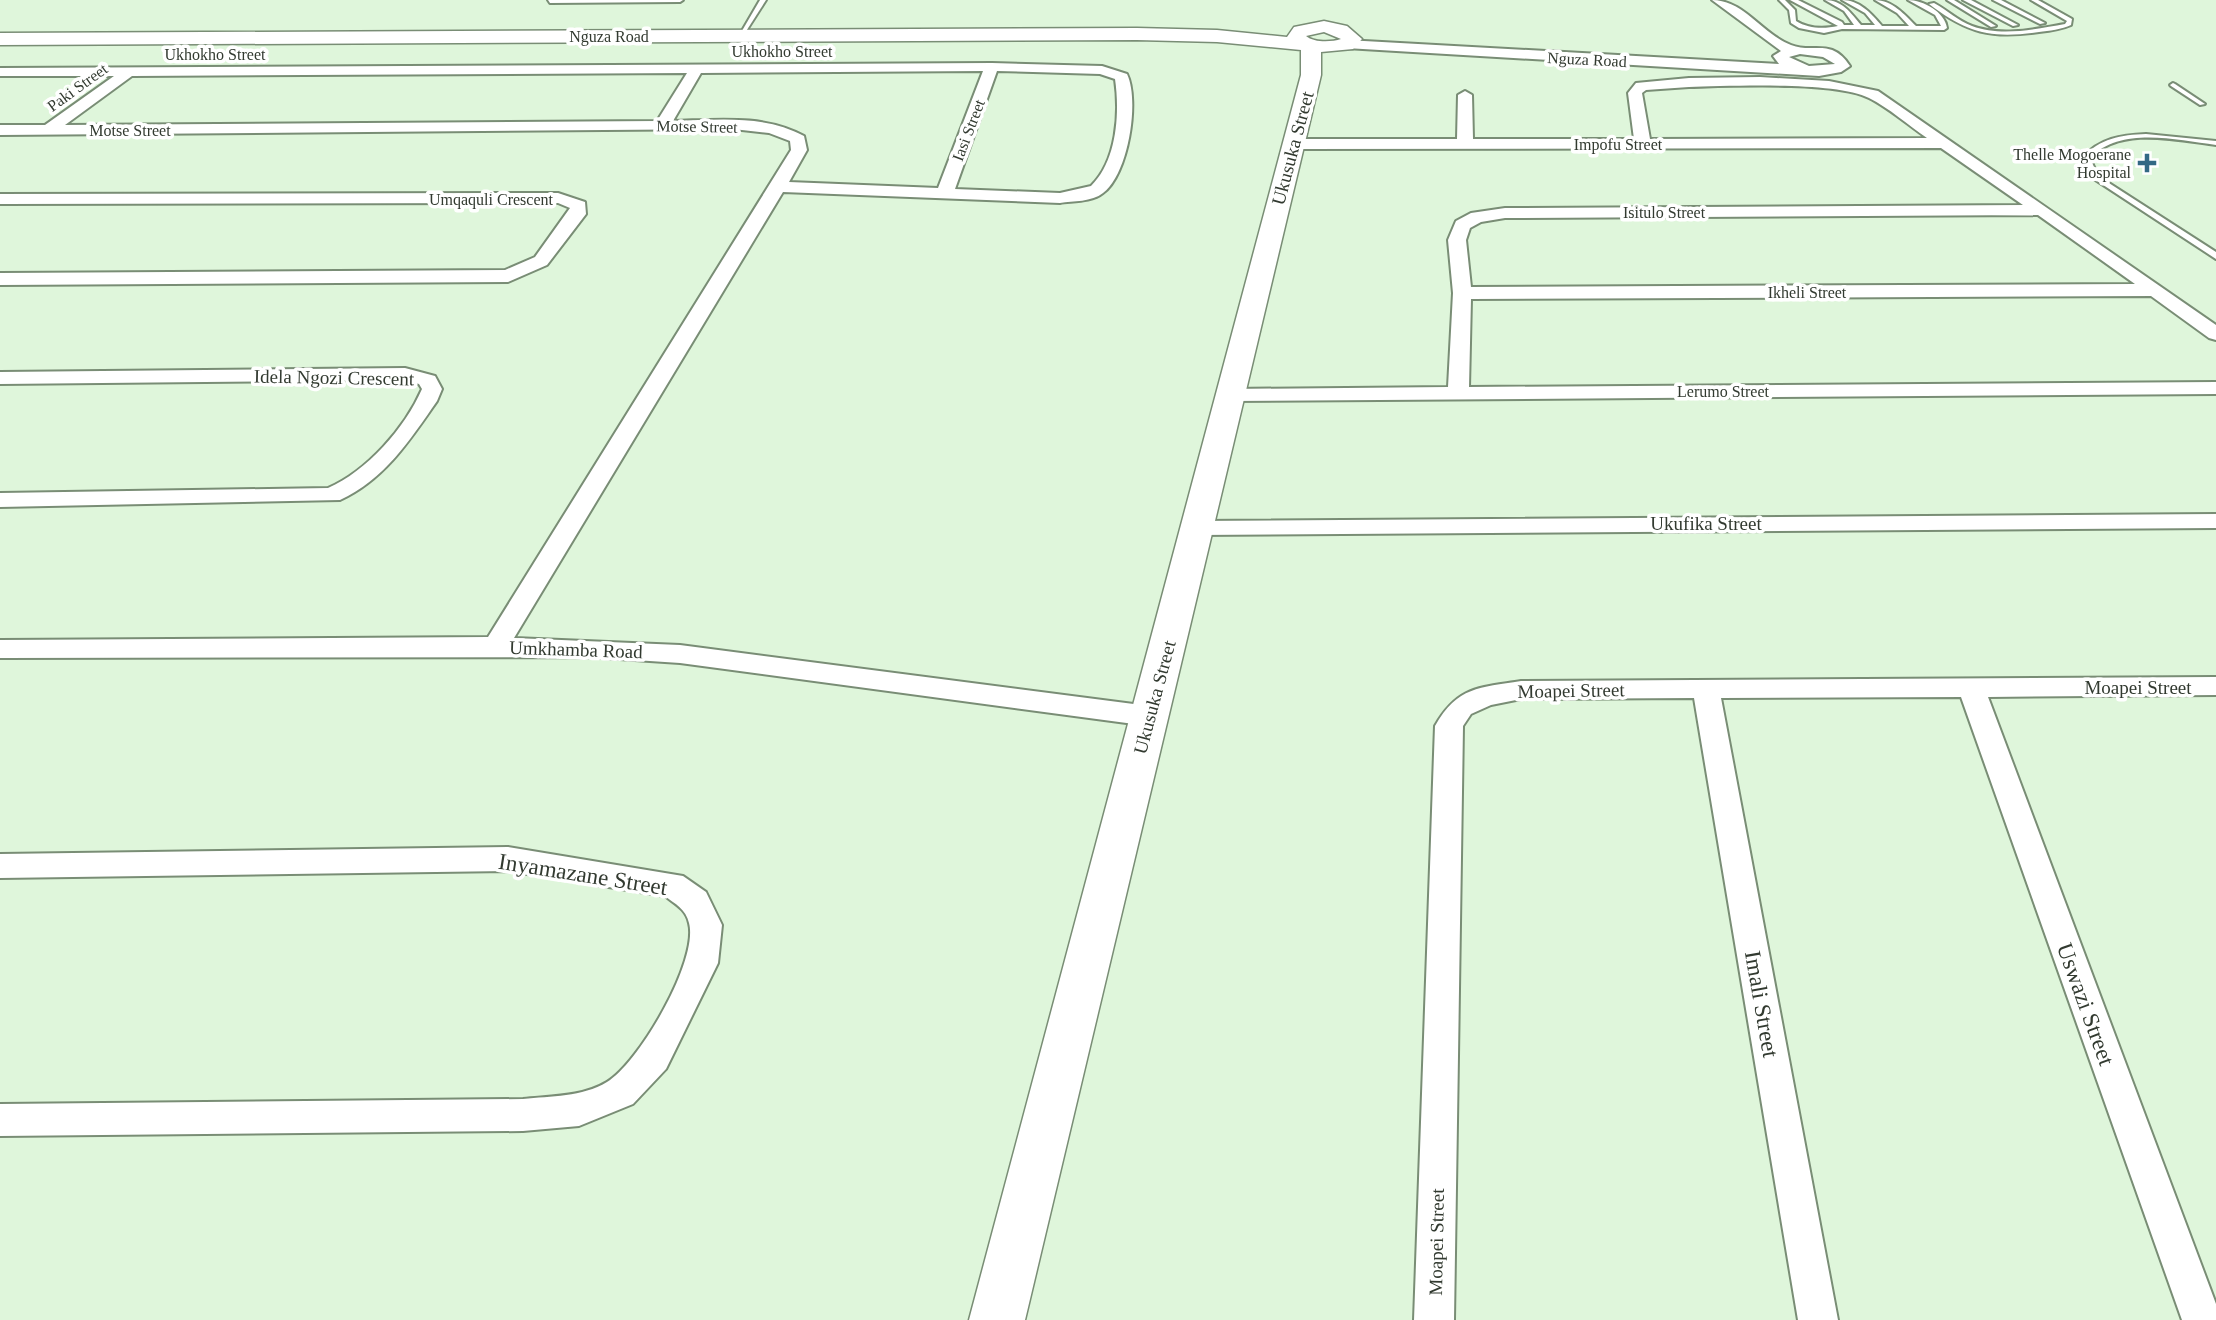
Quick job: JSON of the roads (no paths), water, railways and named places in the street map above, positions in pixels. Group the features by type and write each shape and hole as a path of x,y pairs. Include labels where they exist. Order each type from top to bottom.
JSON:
{"street":[{"path":"1718,0 1784,53 1788,64 1805,70"},
{"path":"1735,0 1806,50"},
{"path":"1306,45 1319,11 1344,38"},
{"name":"Nguza Road","path":"0,39 741,35 1217,36 1306,45 1321,27 1344,38 1430,48 1608,60 1744,64 1805,70 1834,70 1843,65 1833,56 1806,50 1744,64"},
{"name":"Ukusuka Street","path":"997,1320 1294,144 1306,45 1344,38"},
{"name":"Ukhokho Street","path":"0,72 992,67 1102,69 1122,77 1126,111 1121,141 1105,182 1083,195 1060,198 778,187"},
{"name":"Iasi Street","path":"945,193 992,67"},
{"path":"662,126 696,69"},
{"name":"Paki Street","path":"48,130 128,72"},
{"path":"1643,144 1635,93 1637,89 1652,84 1817,83 1859,88 1873,94 2091,244 2216,334"},
{"path":"1465,95 1465,144"},
{"name":"Motse Street","path":"0,130 770,127 790,132 798,139 799,150 778,187 496,646"},
{"name":"Impofu Street","path":"1294,144 1943,143"},
{"name":"Umqaquli Crescent","path":"0,199 558,198 572,201 579,206 577,214 541,261 508,276 0,279"},
{"name":"Isitulo Street","path":"1458,393 1462,293 1457,240 1462,225 1477,217 1519,213 2038,210"},
{"name":"Ikheli Street","path":"1462,293 2152,290"},
{"name":"Idela Ngozi Crescent","path":"0,378 405,374 428,380 432,389 427,401 369,476 354,487 331,495 0,500"},
{"name":"Lerumo Street","path":"1230,395 2216,388"},
{"name":"Ukufika Street","path":"1197,528 2216,521"},
{"name":"Umkhamba Road","path":"0,649 496,646 680,654 1149,716"},
{"name":"Moapei Street","path":"1434,1320 1449,726 1461,707 1486,696 1521,690 2216,686"},
{"name":"Imali Street","path":"1706,688 1818,1320"},
{"name":"Uswazi Street","path":"1971,688 2203,1320"},
{"name":"Inyamazane Street","path":"0,866 508,859 672,885 695,901 706,925 702,963 654,1058 621,1093 579,1110 523,1115 0,1120"}],"lane":[{"path":"550,1 680,0"},
{"path":"741,35 763,0"},
{"path":"1782,0 1792,10 1796,25 1825,32 1842,27 1944,28 1944,23 1937,15 1911,0"},
{"path":"1793,0 1835,20"},
{"path":"1809,0 1831,13 1842,27"},
{"path":"1828,0 1846,10 1859,27"},
{"path":"1845,0 1867,12 1880,27"},
{"path":"1861,0 1884,14 1895,28"},
{"path":"1878,0 1899,12 1915,28"},
{"path":"1895,0 1919,13 1929,28"},
{"path":"1925,0 1968,27 1990,33 2068,25 2070,20 2064,15 2034,0"},
{"path":"1950,0 1993,26"},
{"path":"1966,0 2015,25"},
{"path":"1980,0 2028,24"},
{"path":"1996,0 2042,23"},
{"path":"2009,0 2053,22"},
{"path":"2024,0 2051,13 2055,17 2053,22"},
{"path":"1968,27 2053,22"},
{"path":"2173,85 2202,104"},
{"path":"2216,143 2150,137 2119,138 2099,144 2086,158 2095,177 2216,256"}],"place":[{"name":"Thelle Mogoerane Hospital","path":"2147,163"}]}
